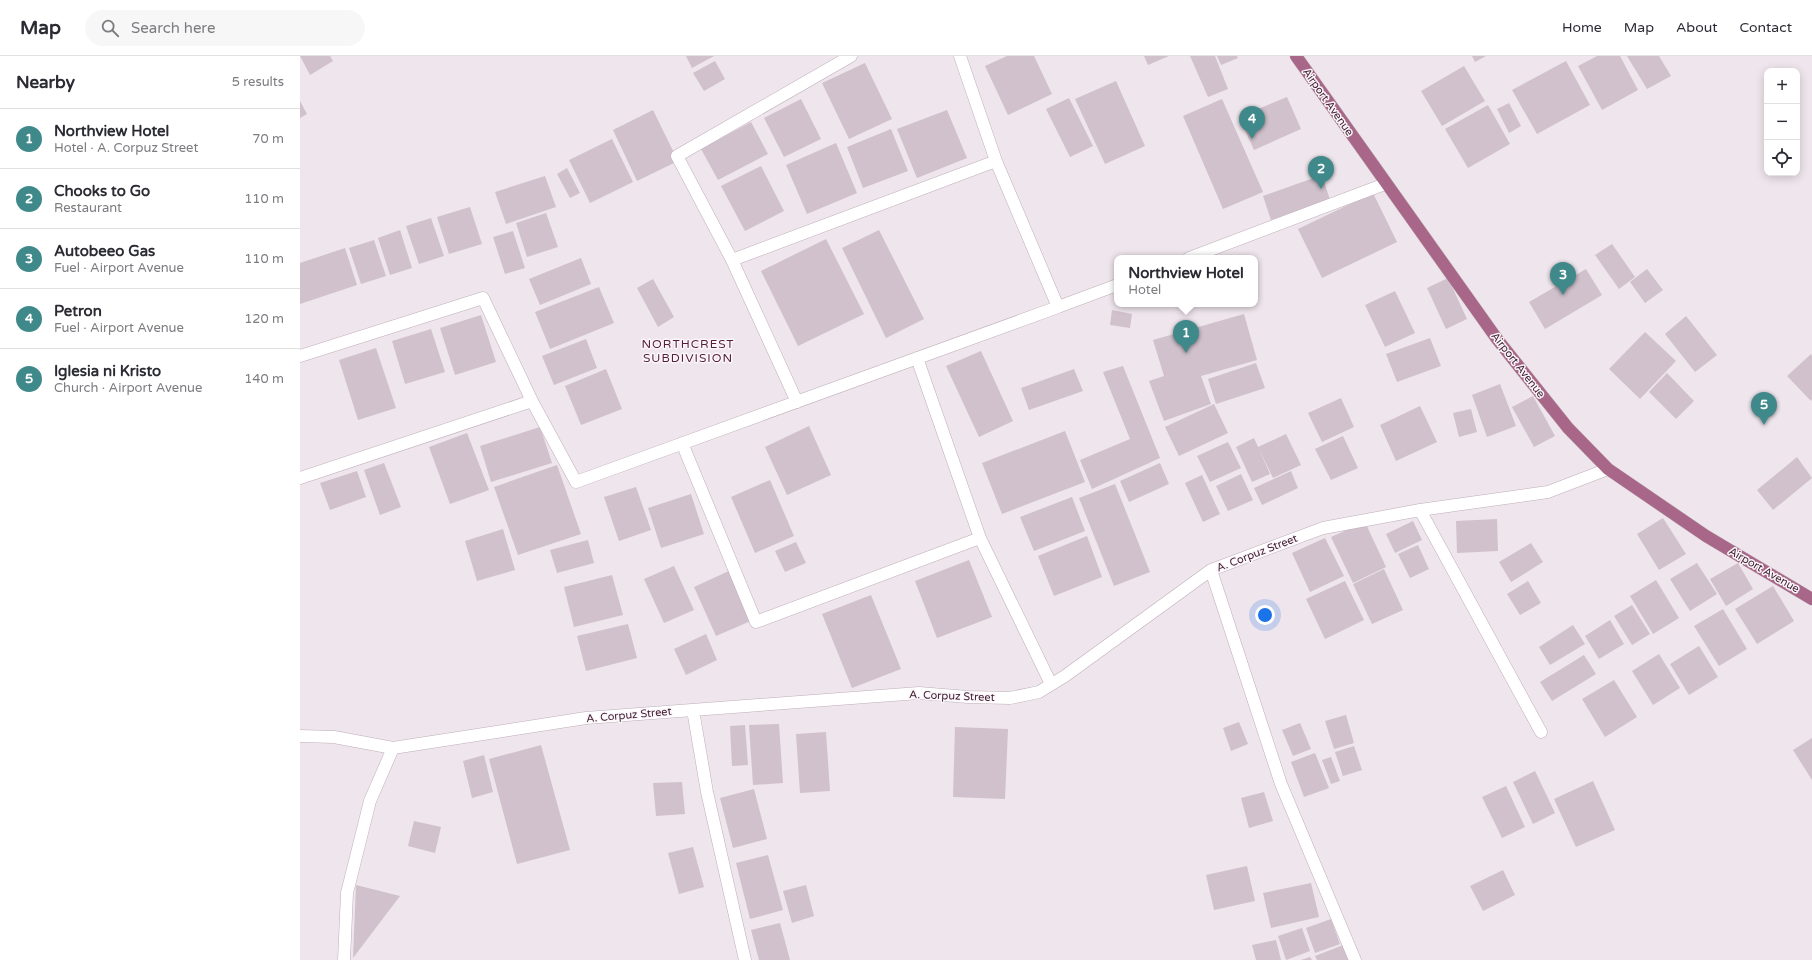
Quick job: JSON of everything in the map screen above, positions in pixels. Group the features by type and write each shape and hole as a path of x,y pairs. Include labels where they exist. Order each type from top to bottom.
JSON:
{"main road":[{"name":"Airport Avenue","path":"1296,56 1385,184 1497,339 1568,428 1608,469 1706,536 1812,599"}],"street":[{"path":"797,402 732,260 677,156 851,56"},
{"path":"960,56 996,161 1058,307"},
{"path":"732,260 996,161"},
{"path":"1197,255 1385,184"},
{"path":"300,356 483,298 532,401 576,482 1114,286"},
{"path":"916,358 980,538 1051,684"},
{"path":"300,478 532,401"},
{"path":"682,443 756,622 980,538"},
{"name":"A. Corpuz Street","path":"300,736 334,737 393,748 586,718 919,693 968,697 1010,698 1039,692 1065,676 1210,570 1323,528 1420,510 1548,492 1608,469"},
{"path":"1420,510 1541,732"},
{"path":"1210,570 1281,784 1355,960"},
{"path":"693,710 707,792 745,960"},
{"path":"344,960 347,893 370,801 393,748"}],"building":[{"path":"300,56 330,56 333,61 310,75"},
{"path":"686,56 714,56 692,68"},
{"path":"1007,56 1034,56 1052,94 1008,115 985,66"},
{"path":"1144,56 1169,56 1148,65"},
{"path":"1190,56 1215,56 1228,89 1208,97"},
{"path":"1217,56 1237,56 1238,58 1221,65"},
{"path":"1472,56 1486,56 1475,62"},
{"path":"1597,56 1620,56 1638,90 1602,110 1578,66"},
{"path":"1627,56 1659,56 1671,76 1647,89"},
{"path":"715,61 725,79 704,91 693,73"},
{"path":"1566,61 1590,105 1537,134 1512,90"},
{"path":"865,63 892,119 849,139 822,83"},
{"path":"1464,66 1485,101 1442,126 1421,91"},
{"path":"1116,81 1145,146 1105,164 1075,99"},
{"path":"1287,97 1301,129 1254,150 1239,117"},
{"path":"1069,98 1093,146 1070,157 1046,109"},
{"path":"801,99 821,139 784,157 764,118"},
{"path":"1222,99 1263,192 1223,209 1183,116"},
{"path":"300,101 307,114 300,118"},
{"path":"1509,103 1521,126 1509,133 1497,109"},
{"path":"1488,105 1510,144 1468,168 1445,129"},
{"path":"653,110 678,161 637,181 613,130"},
{"path":"947,110 967,158 917,178 897,129"},
{"path":"751,122 768,154 718,180 701,149"},
{"path":"891,129 908,171 863,188 847,147"},
{"path":"612,139 633,182 590,203 569,160"},
{"path":"836,143 857,193 807,214 786,165"},
{"path":"761,166 784,211 745,231 721,186"},
{"path":"567,168 580,193 570,198 557,174"},
{"path":"1322,175 1330,200 1271,220 1263,196"},
{"path":"545,176 556,207 506,224 495,192"},
{"path":"1373,193 1397,242 1322,278 1298,229"},
{"path":"470,207 482,244 449,254 437,217"},
{"path":"546,213 558,247 527,257 516,223"},
{"path":"431,218 444,256 419,264 406,226"},
{"path":"400,230 412,268 390,275 378,238"},
{"path":"879,230 924,319 886,338 842,248"},
{"path":"513,231 525,268 505,274 493,237"},
{"path":"826,239 864,314 798,346 761,271"},
{"path":"374,240 386,276 361,284 349,248"},
{"path":"1612,244 1635,277 1619,289 1595,255"},
{"path":"345,248 357,285 300,304 300,263"},
{"path":"581,258 591,284 540,305 529,279"},
{"path":"1586,269 1602,295 1545,329 1529,302"},
{"path":"1647,269 1663,290 1645,303 1630,282"},
{"path":"1448,278 1467,319 1446,329 1427,288"},
{"path":"653,279 674,317 658,327 637,288"},
{"path":"599,287 614,323 550,349 535,312"},
{"path":"1395,291 1415,333 1385,347 1365,305"},
{"path":"1112,310 1132,314 1130,328 1110,325"},
{"path":"1244,314 1257,360 1201,376 1211,404 1164,421 1149,381 1164,376 1153,340"},
{"path":"481,315 496,362 455,375 440,328"},
{"path":"1686,316 1717,355 1695,372 1665,334"},
{"path":"431,329 445,372 405,384 392,341"},
{"path":"1645,332 1676,361 1640,399 1609,369"},
{"path":"1430,338 1441,366 1397,382 1386,354"},
{"path":"586,339 597,368 554,385 542,356"},
{"path":"376,348 396,408 358,420 339,360"},
{"path":"981,351 1013,421 979,437 946,366"},
{"path":"1811,354 1812,399 1811,401 1787,376"},
{"path":"1256,363 1265,388 1216,404 1208,379"},
{"path":"1123,366 1160,458 1092,489 1080,460 1130,439 1103,372"},
{"path":"606,369 622,409 581,425 565,386"},
{"path":"1074,369 1083,391 1029,410 1021,388"},
{"path":"1667,373 1694,401 1676,419 1649,392"},
{"path":"1500,384 1516,426 1487,437 1472,395"},
{"path":"1533,396 1555,436 1534,447 1512,407"},
{"path":"1341,398 1354,427 1322,442 1308,413"},
{"path":"1214,404 1228,433 1179,456 1165,427"},
{"path":"1420,406 1437,442 1396,461 1380,425"},
{"path":"1471,409 1477,432 1459,437 1453,413"},
{"path":"809,426 831,475 787,495 765,447"},
{"path":"540,427 552,463 491,482 480,446"},
{"path":"1065,431 1085,482 1002,514 982,463"},
{"path":"467,433 489,490 450,504 429,447"},
{"path":"1286,434 1301,465 1273,478 1258,447"},
{"path":"1343,436 1358,468 1331,480 1315,449"},
{"path":"1254,438 1270,474 1252,482 1236,447"},
{"path":"1228,442 1241,468 1210,482 1197,456"},
{"path":"1797,457 1812,478 1773,510 1757,490"},
{"path":"384,463 401,507 380,515 364,470"},
{"path":"1160,463 1169,484 1129,502 1120,481"},
{"path":"557,465 581,534 518,555 494,487"},
{"path":"357,471 366,497 330,510 320,483"},
{"path":"1291,471 1298,488 1262,505 1254,488"},
{"path":"1241,474 1253,500 1228,511 1216,486"},
{"path":"1202,475 1220,514 1203,522 1185,483"},
{"path":"770,480 794,536 755,553 731,497"},
{"path":"1115,484 1150,572 1114,586 1079,498"},
{"path":"636,487 651,530 619,541 604,497"},
{"path":"691,494 704,534 661,548 648,508"},
{"path":"1072,497 1085,531 1034,551 1020,517"},
{"path":"1663,518 1686,554 1659,570 1637,534"},
{"path":"1497,519 1498,551 1457,553 1456,521"},
{"path":"1413,521 1422,540 1395,553 1386,534"},
{"path":"1365,522 1386,567 1353,583 1331,537"},
{"path":"503,529 515,570 477,581 465,541"},
{"path":"1087,536 1102,577 1054,596 1038,556"},
{"path":"1325,538 1344,576 1310,592 1292,553"},
{"path":"588,540 594,563 557,573 550,550"},
{"path":"796,542 806,563 785,572 775,551"},
{"path":"1531,543 1543,562 1511,582 1499,562"},
{"path":"1418,545 1429,569 1410,578 1398,554"},
{"path":"969,560 992,617 937,638 915,581"},
{"path":"1697,563 1717,594 1690,611 1670,579"},
{"path":"1738,563 1753,589 1726,606 1710,579"},
{"path":"674,566 694,610 664,623 644,579"},
{"path":"1384,569 1403,610 1372,624 1353,584"},
{"path":"731,570 753,620 716,636 694,587"},
{"path":"612,575 623,615 574,627 564,587"},
{"path":"1656,580 1679,618 1653,634 1630,596"},
{"path":"1345,581 1364,620 1325,639 1306,599"},
{"path":"1528,581 1541,603 1520,615 1507,594"},
{"path":"1773,586 1794,621 1757,644 1735,609"},
{"path":"871,595 901,669 852,688 822,614"},
{"path":"1632,605 1650,634 1632,645 1614,616"},
{"path":"1723,609 1747,649 1719,666 1694,626"},
{"path":"1610,620 1624,644 1599,659 1585,636"},
{"path":"628,624 637,658 586,671 577,636"},
{"path":"1573,625 1585,644 1550,665 1539,647"},
{"path":"706,634 717,660 686,675 674,649"},
{"path":"1699,646 1718,677 1689,695 1670,664"},
{"path":"1659,654 1680,688 1653,705 1632,671"},
{"path":"1584,655 1596,674 1552,701 1540,682"},
{"path":"1614,680 1637,717 1605,737 1582,699"},
{"path":"1346,715 1354,743 1334,749 1325,721"},
{"path":"1239,722 1248,744 1231,751 1223,728"},
{"path":"1300,723 1311,749 1293,756 1282,730"},
{"path":"779,724 783,783 753,785 749,725"},
{"path":"745,725 748,765 732,766 730,726"},
{"path":"955,727 1008,729 1005,799 953,797"},
{"path":"826,732 830,791 800,793 796,734"},
{"path":"1812,738 1812,780 1793,750"},
{"path":"541,745 570,850 517,864 489,759"},
{"path":"1354,746 1362,770 1343,776 1335,752"},
{"path":"1315,753 1329,788 1304,797 1291,762"},
{"path":"484,755 493,792 472,798 463,761"},
{"path":"1331,757 1340,781 1331,784 1322,760"},
{"path":"1535,771 1555,813 1533,824 1513,782"},
{"path":"1593,781 1615,830 1576,847 1554,799"},
{"path":"682,782 685,814 656,816 653,783"},
{"path":"1506,786 1525,827 1502,838 1482,797"},
{"path":"754,789 767,839 733,848 720,798"},
{"path":"1264,792 1273,821 1249,828 1241,798"},
{"path":"414,821 441,827 435,853 408,846"},
{"path":"693,847 704,887 679,894 668,853"},
{"path":"768,855 783,910 750,919 736,863"},
{"path":"1247,866 1255,901 1214,910 1206,875"},
{"path":"1503,870 1515,895 1483,911 1470,886"},
{"path":"1311,883 1319,917 1271,928 1263,893"},
{"path":"356,885 400,896 353,958"},
{"path":"806,885 814,916 792,923 783,891"},
{"path":"1331,919 1340,944 1315,953 1306,928"},
{"path":"780,923 790,960 759,960 751,930"},
{"path":"1302,928 1310,951 1286,960 1278,936"},
{"path":"1276,940 1281,960 1256,960 1252,945"},
{"path":"1346,944 1352,960 1317,960 1315,956"},
{"path":"1310,957 1312,960 1301,960"}],"place":[{"name":"Petron","path":"1252,139"},
{"name":"Chooks to Go","path":"1321,189"},
{"name":"Autobeeo Gas","path":"1563,295"},
{"name":"Northview Hotel","path":"1186,353"},
{"name":"Iglesia ni Kristo","path":"1764,425"}],"district":[{"name":"NORTHCREST SUBDIVISION","path":"688,351"}]}
